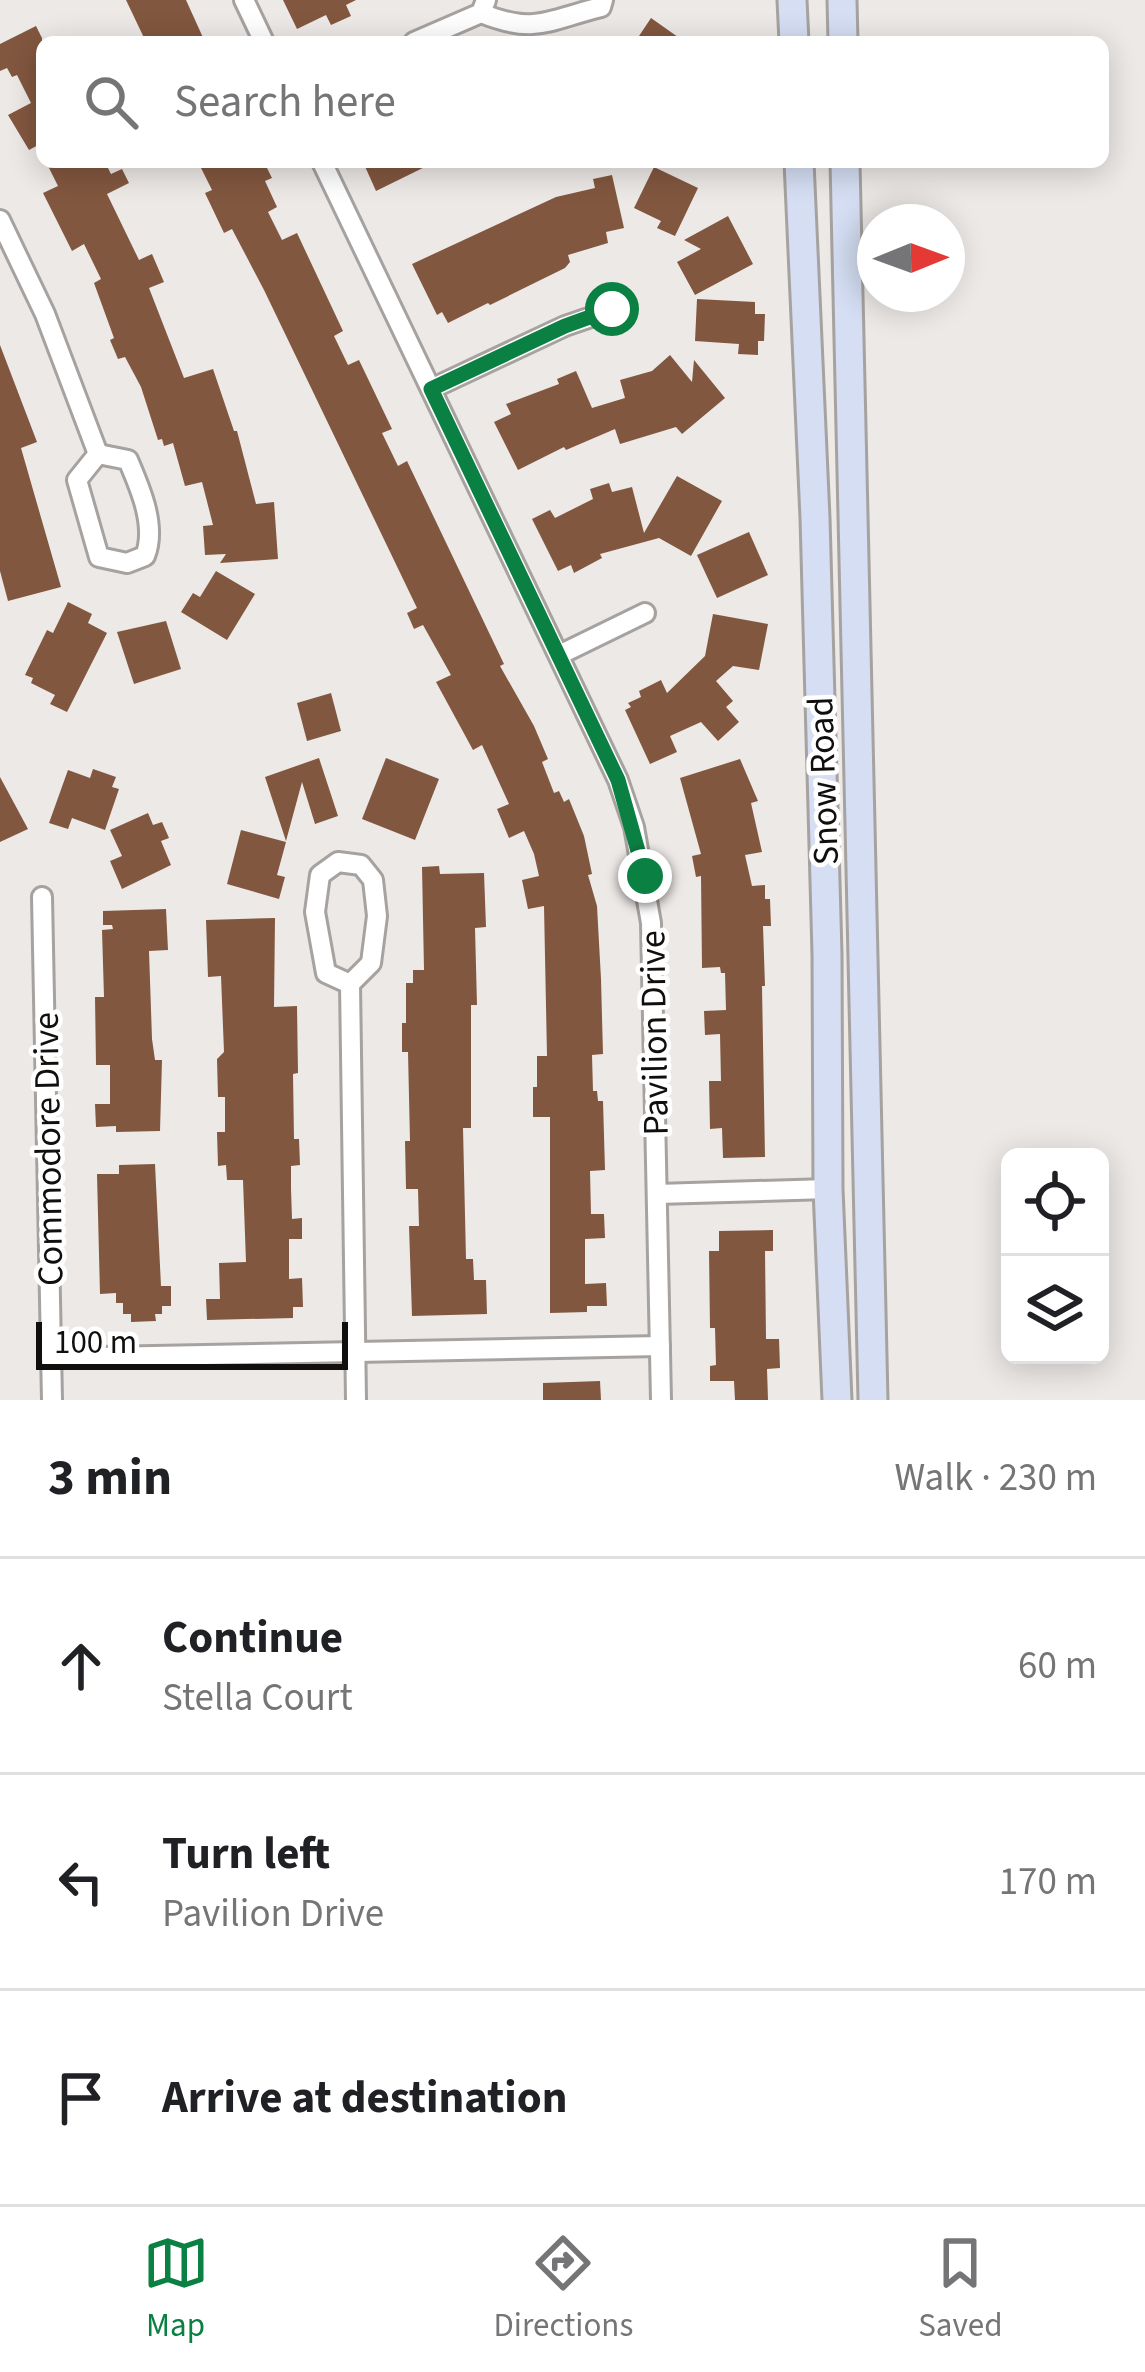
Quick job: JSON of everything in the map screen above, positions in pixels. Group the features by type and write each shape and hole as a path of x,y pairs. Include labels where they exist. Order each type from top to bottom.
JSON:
{"main road":[{"path":"793,0 794,36"},
{"path":"842,0 843,36"},
{"name":"Snow Road","path":"799,168 815,518 828,1190 837,1400"},
{"name":"Snow Road","path":"845,168 873,1397"},
{"path":"827,965 863,963"},
{"path":"828,1190 847,1201 856,1216 862,1367 873,1397"}],"street":[{"path":"244,0 261,36"},
{"path":"426,36 484,6 510,25 531,27 601,7 603,0"},
{"name":"Pavilion Drive","path":"325,168 618,780 645,876 651,923 661,1400"},
{"path":"0,220 45,314 98,454"},
{"path":"431,389 565,326 626,305"},
{"path":"98,454 128,460 140,486 152,540 146,556 127,563 99,557 77,480 98,454"},
{"path":"559,655 645,613"},
{"path":"350,983 326,974 317,929 320,875 338,862 361,866 374,880 377,916 371,963 350,983 356,1400"},
{"name":"Commodore Drive","path":"42,897 52,1400"},
{"path":"657,1194 828,1190"},
{"path":"51,1358 660,1346"}],"building":[{"path":"126,0 186,0 202,36 143,36"},
{"path":"283,0 356,0 346,5 351,16 331,25 326,15 297,29"},
{"path":"651,18 676,36 639,36"},
{"path":"36,26 41,36 36,36 36,146 29,150 8,115 31,103 17,75 12,77 7,68 0,71 0,44"},
{"path":"49,168 108,168 111,174 122,169 129,183 107,194 139,260 152,254 164,282 149,288 184,378 213,369 237,431 256,504 274,502 278,559 220,563 226,554 205,555 203,526 213,525 202,482 185,486 173,443 164,446 158,440 141,387 125,357 118,359 94,283 101,279 84,244 72,251 43,193 58,186"},
{"path":"201,168 267,168 272,178 265,181 277,207 268,212 282,240 297,233 343,331 334,336 348,365 359,360 392,429 382,433 398,466 407,461 504,664 500,666 534,726 548,759 542,762 554,793 559,791 564,802 569,799 584,836 597,906 603,1054 592,1055 593,1091 603,1101 605,1170 590,1171 591,1214 604,1214 605,1238 585,1239 585,1284 606,1283 607,1306 550,1313 550,1117 533,1117 537,1056 547,1056 544,906 528,909 522,880 539,876 534,854 524,831 509,838 497,809 509,804 482,745 473,750 436,682 451,675 423,625 414,629 407,613 417,608 264,290 232,229 224,233 205,193 212,190"},
{"path":"366,168 423,168 376,191"},
{"path":"654,168 698,188 675,236 657,228 661,221 634,208"},
{"path":"612,175 624,228 606,232 608,243 568,255 565,268 448,323 442,312 437,315 412,264 556,197 595,188 593,179"},
{"path":"728,216 753,264 695,295 677,262 701,249 684,240"},
{"path":"697,299 755,302 755,314 765,314 758,355 738,354 739,344 695,341"},
{"path":"0,345 37,442 21,448 61,587 8,601 0,571"},
{"path":"670,355 692,382 694,360 725,398 682,434 676,427 620,444 615,429 518,470 494,422 511,414 506,404 559,384 557,379 576,371 592,408 625,398 620,380 652,371"},
{"path":"677,476 722,501 691,556 659,538 600,554 602,558 574,573 571,565 558,571 532,519 550,510 555,518 593,499 590,489 609,483 612,492 632,487 644,533"},
{"path":"749,532 768,575 717,598 697,555"},
{"path":"216,571 255,594 227,640 181,612 193,593 200,597"},
{"path":"68,602 92,614 88,623 107,633 67,712 50,704 55,695 25,675 47,630 53,633"},
{"path":"713,614 768,624 759,670 733,666 716,681 733,701 726,707 739,722 718,741 701,722 670,736 677,752 650,764 625,710 641,697 639,691 661,680 667,693 705,656"},
{"path":"166,621 181,669 134,684 117,632"},
{"path":"331,693 341,731 307,741 297,703"},
{"path":"319,758 338,816 315,824 302,782 286,841 265,777"},
{"path":"386,758 439,779 415,840 362,819"},
{"path":"740,759 758,801 751,803 762,852 745,855 752,886 765,885 765,899 770,899 771,926 763,926 765,1157 723,1158 722,1128 710,1129 709,1081 721,1081 720,1034 705,1035 704,1011 726,1010 725,973 720,967 702,968 701,876 696,877 692,856 701,854 680,778"},
{"path":"93,769 116,777 112,787 119,789 105,830 72,818 68,829 49,823 68,770 90,778"},
{"path":"0,777 28,829 0,842"},
{"path":"148,813 153,825 162,822 169,838 161,841 171,865 122,889 110,861 122,856 110,830"},
{"path":"241,830 286,842 277,875 285,877 279,899 227,884"},
{"path":"439,866 440,874 484,873 486,927 475,928 477,1005 471,1005 471,1128 463,1128 466,1259 473,1259 474,1280 486,1280 487,1314 412,1316 409,1226 419,1226 418,1189 406,1189 408,1052 402,1052 402,1023 406,1023 406,983 413,983 413,970 424,970 422,867"},
{"path":"166,909 168,950 149,951 152,1039 155,1060 162,1060 160,1131 116,1132 116,1126 96,1127 95,1104 110,1104 110,1065 96,1065 95,997 104,997 102,930 113,929 103,925 103,911"},
{"path":"275,918 274,1007 297,1006 294,1139 299,1139 300,1165 291,1166 291,1189 292,1219 302,1218 302,1239 289,1239 289,1279 302,1278 303,1307 293,1307 293,1318 207,1320 206,1299 220,1299 219,1263 246,1262 243,1180 227,1180 226,1165 218,1166 217,1132 225,1132 225,1097 218,1097 217,1059 224,1052 221,976 208,977 206,920"},
{"path":"155,1164 161,1286 171,1286 171,1306 162,1306 156,1321 131,1322 131,1314 123,1314 123,1303 116,1303 116,1293 100,1294 97,1174 119,1174 119,1165"},
{"path":"773,1230 773,1251 765,1251 766,1339 779,1339 780,1368 767,1369 768,1400 735,1400 734,1381 710,1381 710,1366 716,1365 715,1328 710,1328 709,1251 719,1251 719,1231"},
{"path":"600,1381 601,1400 543,1400 543,1383"}],"route":[{"path":"612,309 431,389 618,780 645,876"}]}
